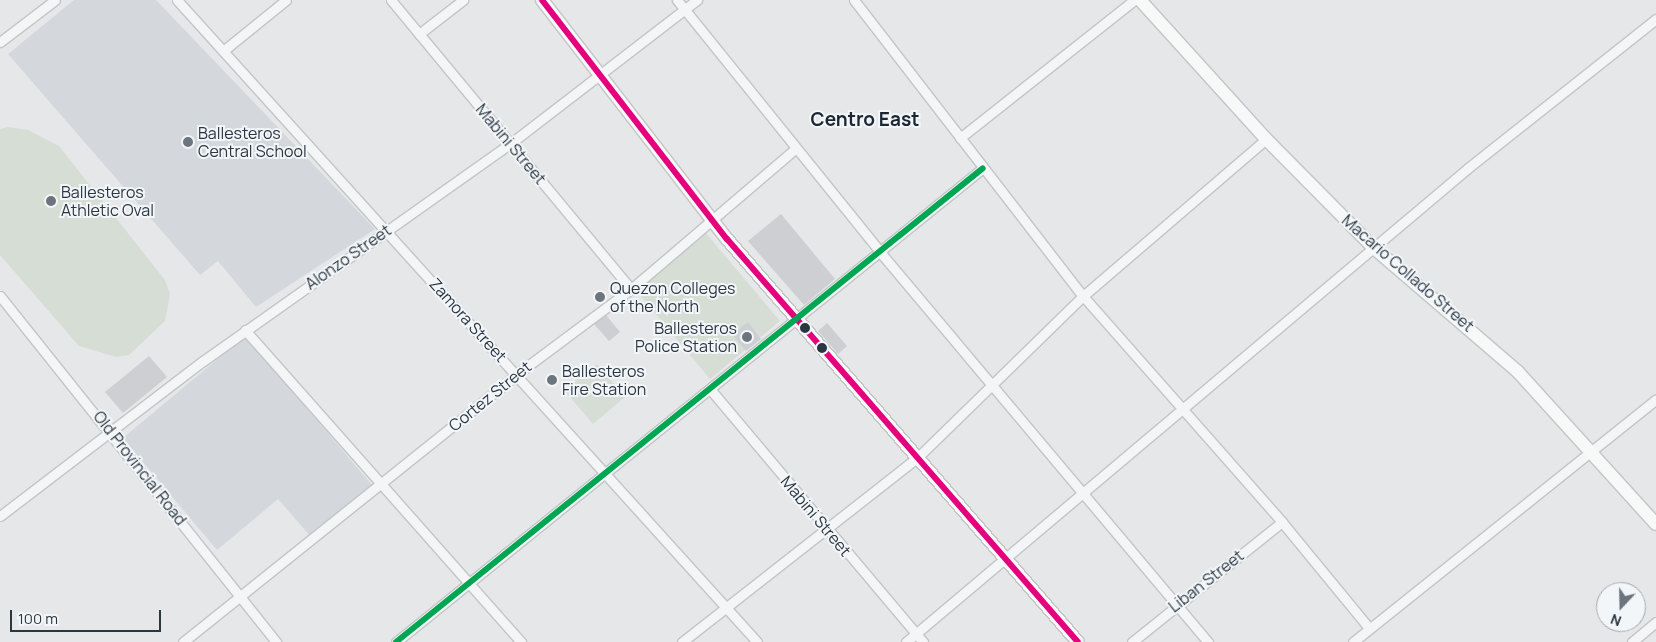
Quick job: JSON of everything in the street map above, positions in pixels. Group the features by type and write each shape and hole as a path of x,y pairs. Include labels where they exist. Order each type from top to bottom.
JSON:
{"main road":[{"path":"542,0 711,219 796,320 1078,642"},
{"name":"Macario Collado Street","path":"1140,0 1266,139 1374,248 1518,372 1592,451 1656,524"}],"street":[{"path":"0,42 55,0"},
{"name":"Zamora Street","path":"176,0 387,230 757,642"},
{"path":"223,51 286,0"},
{"name":"Mabini Street","path":"390,0 511,142 631,289"},
{"path":"420,34 463,0"},
{"path":"677,0 880,252 993,383 1208,642"},
{"name":"Alonzo Street","path":"0,516 245,330 511,142 698,0"},
{"path":"854,0 982,168 1083,296 1180,409 1282,522 1369,628"},
{"path":"960,138 1134,0"},
{"path":"906,642 1082,490 1570,83 1656,19"},
{"path":"682,642 828,530 917,458 1083,296 1266,139"},
{"name":"Cortez Street","path":"183,642 517,374 631,289 796,148"},
{"path":"396,642 982,168"},
{"name":"Old Provincial Road","path":"0,296 112,432 276,642"},
{"path":"245,330 380,485 521,642"},
{"name":"Mabini Street","path":"710,389 923,642"},
{"path":"1353,642 1656,399"},
{"name":"Liban Street","path":"1132,642 1176,603 1282,522"},
{"path":"1632,642 1656,622"}],"shaded area":[{"name":"Ballesteros Central School","path":"74,0 156,0 375,229 256,307 218,261 200,275 8,54"},
{"name":"Ballesteros Athletic Oval","path":"8,127 28,130 59,146 165,280 170,294 165,321 129,355 116,357 79,346 0,255 0,129"},
{"path":"704,231 780,321 710,379 636,290"},
{"path":"245,336 372,485 311,537 278,499 217,550 123,438"},
{"path":"597,364 625,397 593,424 564,390"}],"building":[{"path":"781,214 835,279 804,305 748,241"},
{"path":"606,315 620,332 609,341 594,324"},
{"name":"Ballesteros Police Station","path":"748,322 761,339 746,351 732,334"},
{"path":"827,323 847,346 838,354 818,331"},
{"path":"149,356 167,377 123,413 105,392"}],"transit line":[{"path":"542,0 727,239 1078,642"},
{"path":"396,642 983,168"}],"place":[{"name":"Ballesteros Central School","path":"188,142"},
{"name":"Ballesteros Athletic Oval","path":"51,201"},
{"name":"Quezon Colleges of the North","path":"600,297"},
{"name":"Ballesteros Police Station","path":"747,337"},
{"name":"Ballesteros Fire Station","path":"552,380"}],"district":[{"name":"Centro East","path":"865,120"}]}
